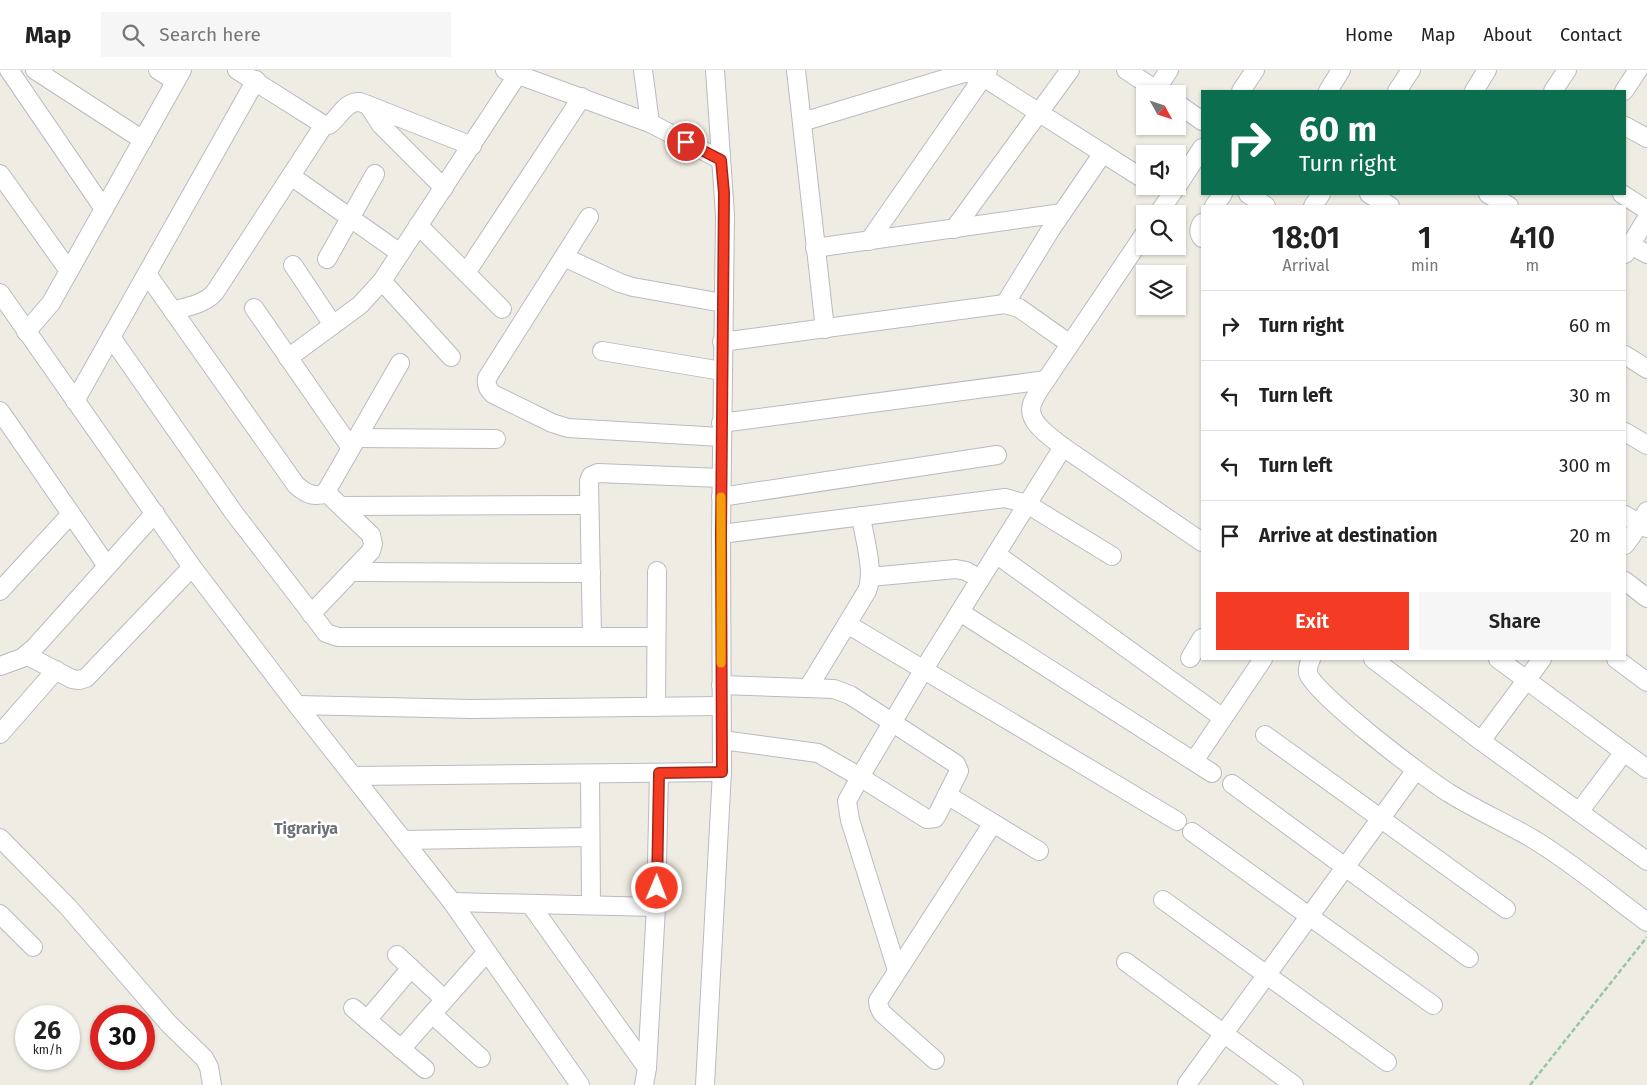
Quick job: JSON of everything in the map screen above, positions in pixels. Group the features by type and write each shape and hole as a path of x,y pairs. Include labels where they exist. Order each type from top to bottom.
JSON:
{"street":[{"path":"35,70 143,140"},
{"path":"26,332 45,312 178,75 158,70"},
{"path":"237,70 256,80 324,125 329,125 333,122 348,104 354,101 472,146"},
{"path":"643,70 650,123"},
{"path":"705,1085 722,772 721,478 725,215 715,70"},
{"path":"796,70 825,329"},
{"path":"954,229 1070,70"},
{"path":"1126,70 1148,85"},
{"path":"1162,85 1169,70"},
{"path":"1242,90 1255,70"},
{"path":"1329,90 1341,70"},
{"path":"1398,90 1411,70"},
{"path":"1475,90 1487,70"},
{"path":"1554,90 1567,70"},
{"path":"1625,90 1638,70"},
{"path":"288,358 360,305 382,280 472,146 511,72 650,123 721,160"},
{"path":"802,122 964,73 986,74 1038,112 1136,174"},
{"path":"18,74 104,209"},
{"path":"869,240 986,74"},
{"path":"75,401 256,80"},
{"path":"466,273 582,97"},
{"path":"368,105 381,125 444,188"},
{"path":"1186,110 1201,120"},
{"path":"173,311 204,302 210,298 324,125"},
{"path":"1626,127 1647,138"},
{"path":"1186,172 1201,150"},
{"path":"1005,304 1062,213 1103,153"},
{"path":"0,174 69,271"},
{"path":"327,259 375,174"},
{"path":"291,176 400,254"},
{"path":"1250,195 1264,205"},
{"path":"1371,195 1388,205"},
{"path":"1490,195 1506,205"},
{"path":"1624,195 1647,210"},
{"path":"815,248 1062,213"},
{"path":"589,217 487,378 486,384 488,389 494,394 552,423 568,428 722,430 1046,380"},
{"path":"1647,218 1628,249 1647,254"},
{"path":"418,225 502,309"},
{"path":"1136,246 1046,380 1032,404 1031,413 1033,419 1042,429 1063,447 1201,541"},
{"path":"564,257 620,284 723,303"},
{"path":"293,265 333,326"},
{"path":"147,274 296,485 310,496 328,493"},
{"path":"382,280 451,356"},
{"path":"0,293 192,567 297,705 452,902 580,1085"},
{"path":"722,342 1005,304 1019,308 1070,344"},
{"path":"254,308 288,358 353,443"},
{"path":"111,337 234,513 326,632 338,637 656,637"},
{"path":"602,351 722,371"},
{"path":"1626,356 1647,369"},
{"path":"312,614 371,550 373,539 328,493 328,486 400,363"},
{"path":"0,411 107,566"},
{"path":"1626,433 1647,445"},
{"path":"353,443 496,439"},
{"path":"897,970 847,809 847,801 892,722 1063,447"},
{"path":"721,497 997,455"},
{"path":"592,637 589,481 594,474 721,478"},
{"path":"721,534 992,498 1005,498 1027,504 1112,556"},
{"path":"340,506 589,505"},
{"path":"0,666 26,655 36,647 155,513"},
{"path":"0,591 71,514"},
{"path":"1626,515 1645,521 1626,544"},
{"path":"808,688 866,591 870,577 861,516"},
{"path":"996,554 1223,718"},
{"path":"26,655 72,679 86,678 192,567"},
{"path":"870,577 956,569 966,571 980,579"},
{"path":"656,707 657,571"},
{"path":"352,572 591,573"},
{"path":"1626,582 1647,598"},
{"path":"960,612 1212,773"},
{"path":"847,624 1176,821"},
{"path":"1190,658 1201,640"},
{"path":"1194,761 1262,660"},
{"path":"1311,660 1308,674 1333,704 1416,770 1448,793 1533,839 1553,852 1647,922"},
{"path":"1374,660 1481,741 1647,862"},
{"path":"1499,660 1647,769"},
{"path":"1481,741 1541,660"},
{"path":"1617,660 1647,682"},
{"path":"0,734 56,670"},
{"path":"721,685 842,691 956,764 959,771 935,818 927,819 818,753 722,740"},
{"path":"297,705 472,709 721,706"},
{"path":"1265,735 1506,909"},
{"path":"1579,812 1624,752"},
{"path":"1187,1084 1416,770"},
{"path":"353,776 722,772"},
{"path":"646,1077 656,907 659,773"},
{"path":"590,774 591,906"},
{"path":"1232,784 1469,958"},
{"path":"948,795 1040,851"},
{"path":"935,1060 882,1013 878,1001 993,823"},
{"path":"1192,832 1433,1005"},
{"path":"403,840 590,837"},
{"path":"0,838 68,907 169,1024 204,1058 209,1067 212,1085"},
{"path":"1163,900 1387,1062"},
{"path":"452,902 656,907"},
{"path":"530,904 646,1077"},
{"path":"0,914 34,947"},
{"path":"401,1049 487,952"},
{"path":"397,956 444,999"},
{"path":"1126,962 1294,1085"},
{"path":"367,1020 410,968"},
{"path":"353,1008 425,1069"},
{"path":"432,1014 481,1058"}],"path":[{"path":"1530,1085 1647,937"}],"slow traffic":[{"path":"721,497 721,663"}],"district":[{"name":"Tigrariya","path":"306,828"}],"route":[{"path":"657,888 659,773 722,772 721,534 724,193 721,160 686,142"}]}
